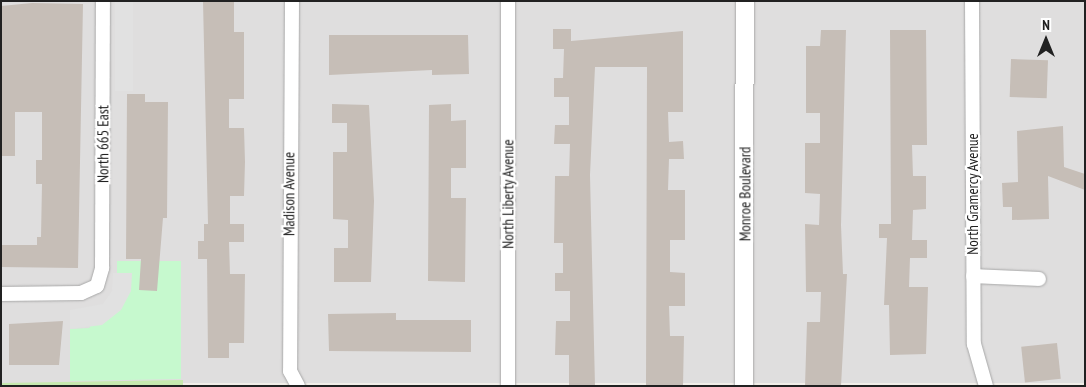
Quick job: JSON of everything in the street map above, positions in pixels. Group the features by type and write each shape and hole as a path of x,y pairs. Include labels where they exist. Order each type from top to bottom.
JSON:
{"street":[{"name":"North 665 East","path":"1,294 81,293 97,286 102,268 103,1"},
{"name":"Madison Avenue","path":"292,1 290,371 298,386"},
{"name":"North Liberty Avenue","path":"508,1 508,386"},
{"name":"Monroe Boulevard","path":"744,386 745,1"},
{"name":"North Gramercy Avenue","path":"972,1 974,344 986,386"},
{"path":"973,276 1040,279"}],"shaded area":[{"path":"1,1 1085,1 1085,383 1,383"},
{"path":"115,2 133,2 133,91 115,91"},
{"path":"113,273 132,273 131,291 121,310 102,325 70,329 70,310 103,304 112,291"}],"green space":[{"path":"117,261 181,261 181,379 70,381 70,329 89,328 132,273 117,273"},
{"path":"183,380 183,386 1,386 1,383"}],"building":[{"path":"203,1 234,1 234,32 244,32 244,99 229,99 229,128 244,128 244,196 230,196 230,224 244,224 244,242 229,242 230,274 245,274 244,343 229,343 229,358 208,358 207,259 198,259 198,241 204,241 204,224 208,224"},
{"path":"32,3 83,4 78,268 1,267 1,245 37,245 37,237 41,237 42,184 36,184 36,160 42,160 42,112 15,112 15,156 1,156 1,6"},
{"path":"553,29 571,29 571,41 683,31 683,112 668,112 669,142 683,141 684,159 669,159 668,190 685,190 685,240 670,240 670,272 685,273 685,306 669,306 670,336 684,336 683,386 646,386 647,67 595,67 590,175 595,386 569,386 569,355 555,355 556,321 570,321 570,291 555,291 555,273 563,273 563,243 554,243 555,176 569,176 570,144 554,144 555,125 569,125 569,97 554,97 554,78 563,78 564,49 553,49"},
{"path":"821,30 846,30 841,225 843,274 847,274 841,386 805,386 807,322 820,322 821,292 806,292 805,224 819,225 820,194 805,193 805,143 820,143 820,113 806,113 806,46 820,46"},
{"path":"890,30 926,30 927,145 912,145 913,176 926,176 926,209 913,210 912,240 927,240 927,258 910,258 909,287 928,287 926,354 890,355 889,305 884,305 887,238 879,238 879,224 891,224"},
{"path":"329,35 468,35 469,74 432,75 432,70 329,75"},
{"path":"1011,59 1048,60 1047,98 1010,97"},
{"path":"127,94 145,94 145,102 168,102 167,218 163,218 157,291 139,290 141,259 126,259"},
{"path":"332,104 369,105 374,201 371,282 334,282 334,248 348,248 348,220 333,219 333,152 347,152 347,123 332,123"},
{"path":"451,104 451,121 466,120 466,168 451,168 451,198 466,198 465,282 428,281 429,105"},
{"path":"1063,126 1064,167 1085,174 1085,190 1048,176 1049,219 1012,220 1012,207 1003,207 1002,183 1018,182 1017,131"},
{"path":"396,313 396,320 471,320 471,352 329,351 328,314"},
{"path":"63,321 59,365 9,365 9,324"},
{"path":"1057,343 1061,379 1025,383 1021,347"}]}
